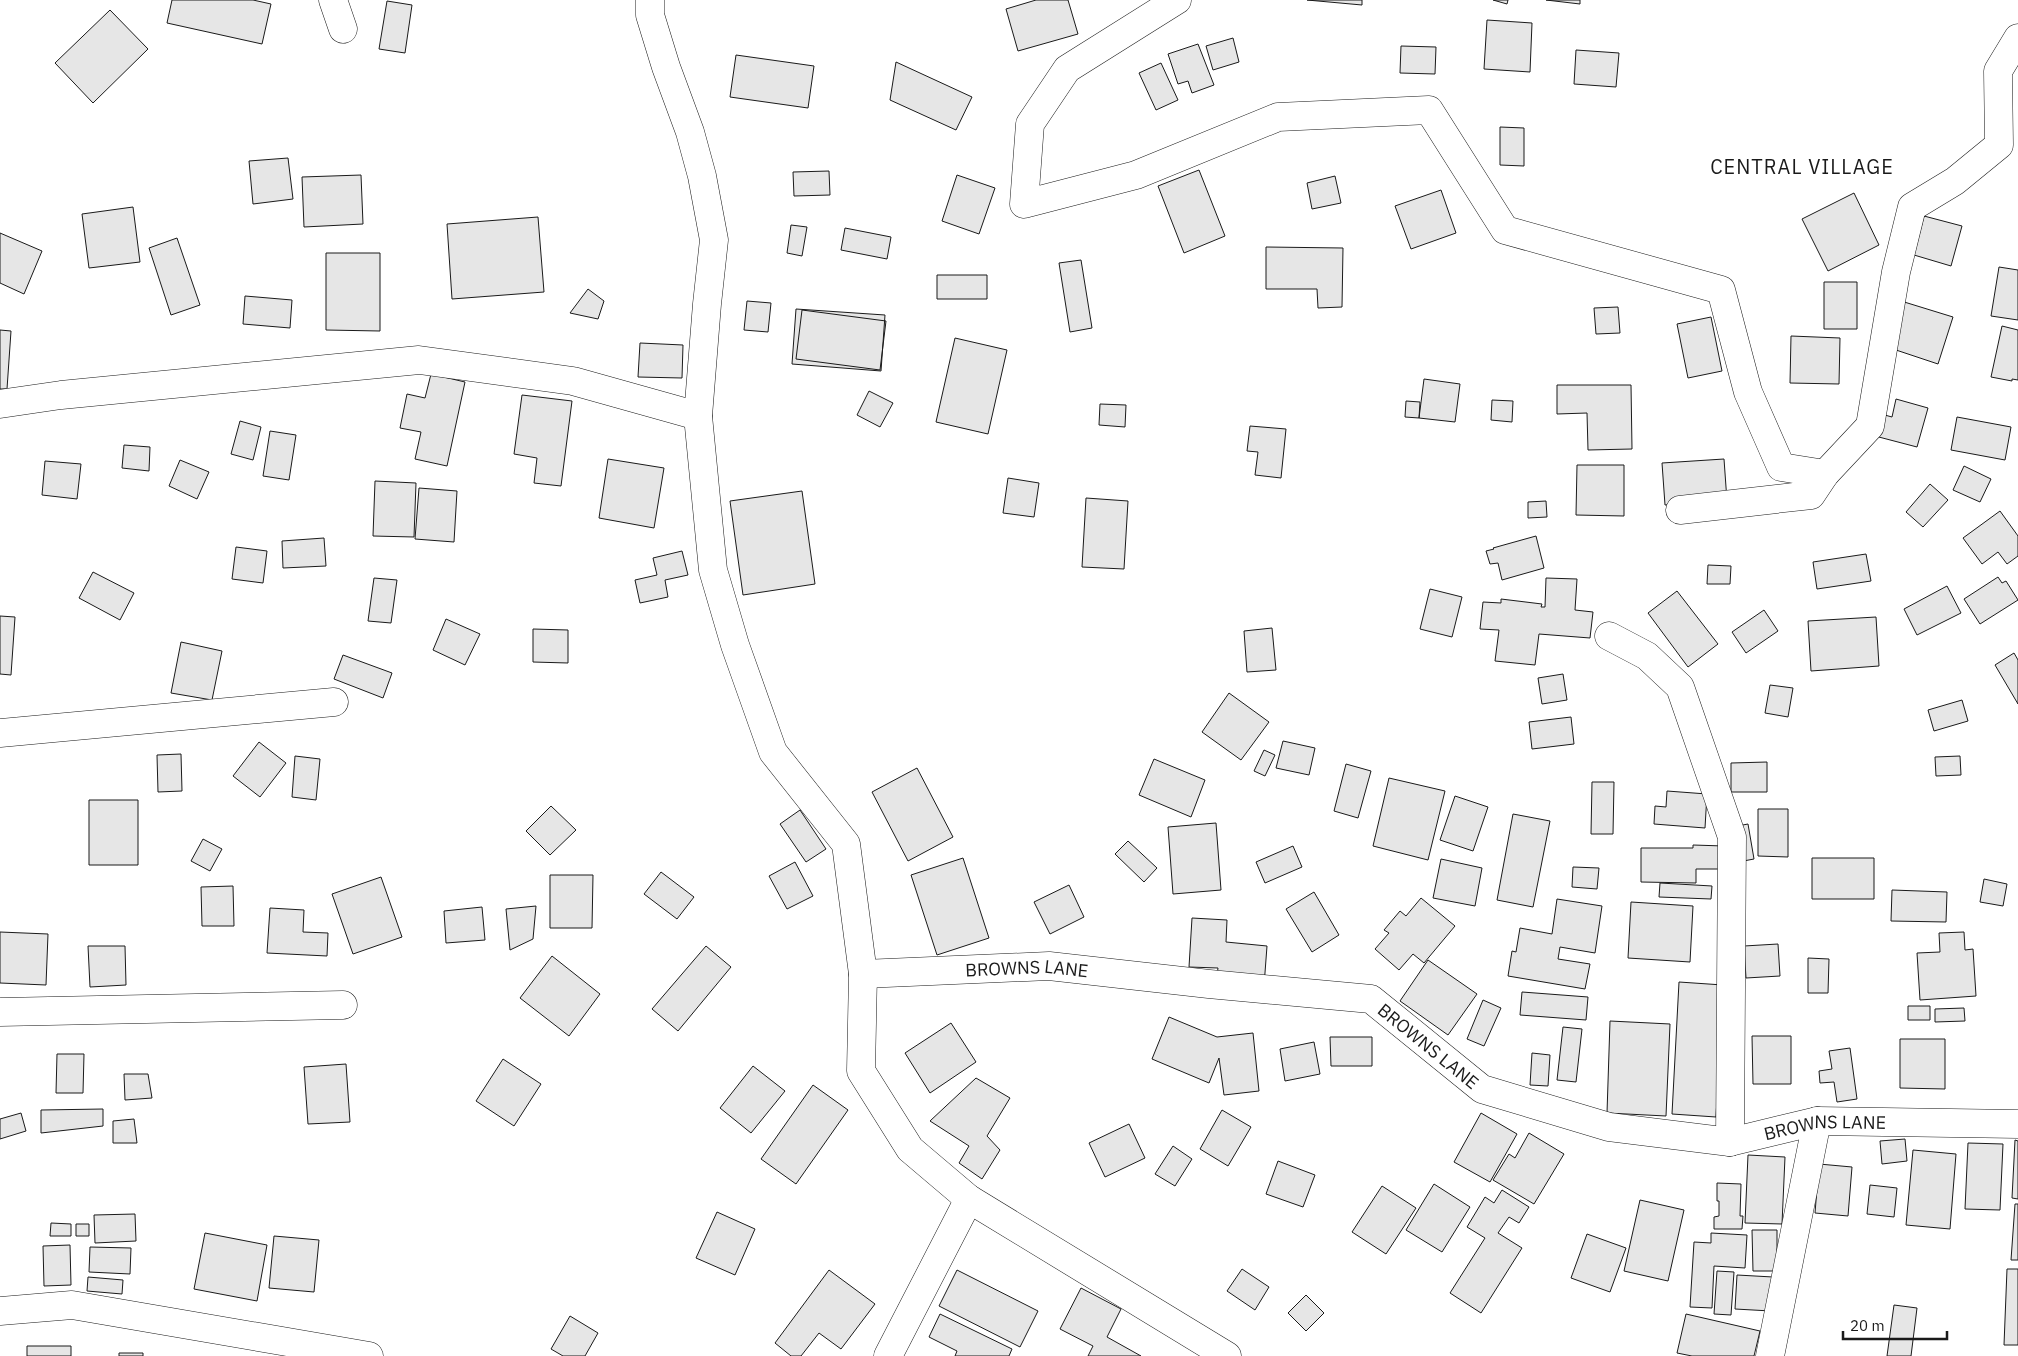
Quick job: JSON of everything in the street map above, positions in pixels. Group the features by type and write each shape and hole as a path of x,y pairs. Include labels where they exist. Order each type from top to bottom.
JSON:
{"street":[{"path":"333,0 343,30"},
{"path":"650,0 650,15 666,68 690,132 702,176 714,240 698,416 713,570 735,645 773,752 846,844 863,974 861,1071 910,1149 969,1199 1227,1356"},
{"path":"1177,0 1067,69 1030,124 1024,204 1136,175 1278,117 1429,110 1505,230 1720,290 1748,392 1781,467 1825,474"},
{"path":"1680,510 1811,495 1825,474 1870,426 1896,272 1912,207 1954,181 1999,145 1998,71 2018,38"},
{"path":"0,404 61,395 419,360 572,381 698,416"},
{"path":"1609,636 1647,656 1680,686 1732,837 1730,1142"},
{"path":"0,733 334,702"},
{"name":"BROWNS LANE","path":"863,974 1049,966 1371,999 1482,1089 1608,1127 1730,1142 1817,1121 2018,1124"},
{"path":"0,1012 343,1005"},
{"path":"1770,1356 1817,1121"},
{"path":"888,1356 969,1199"},
{"path":"0,1310 72,1305 369,1356"}],"building":[{"path":"172,0 253,0 271,4 262,44 167,23"},
{"path":"1036,0 1068,0 1078,34 1018,51 1006,9"},
{"path":"1307,0 1362,0 1362,5"},
{"path":"1493,0 1508,0 1507,4"},
{"path":"1546,0 1580,0 1580,4"},
{"path":"387,1 412,5 405,53 379,49"},
{"path":"110,10 148,49 93,103 55,63"},
{"path":"1487,20 1532,23 1530,72 1484,69"},
{"path":"1233,38 1239,62 1213,70 1206,46"},
{"path":"1198,44 1214,85 1192,93 1188,81 1178,84 1168,54"},
{"path":"1401,46 1436,47 1435,74 1400,73"},
{"path":"1576,50 1619,53 1616,87 1574,84"},
{"path":"736,55 814,66 808,108 730,97"},
{"path":"896,62 972,97 956,130 890,100"},
{"path":"1161,63 1178,100 1156,110 1139,73"},
{"path":"1500,127 1524,128 1524,166 1500,165"},
{"path":"288,158 293,199 253,204 249,161"},
{"path":"1199,170 1225,236 1184,253 1158,186"},
{"path":"829,171 830,195 794,196 793,172"},
{"path":"361,175 363,224 304,227 302,177"},
{"path":"957,175 995,188 979,234 942,221"},
{"path":"1335,176 1341,203 1312,209 1307,183"},
{"path":"1441,190 1456,233 1411,249 1395,206"},
{"path":"1854,193 1879,245 1828,271 1802,219"},
{"path":"133,207 140,262 89,268 82,214"},
{"path":"1924,216 1962,226 1951,266 1914,255"},
{"path":"538,217 544,292 452,299 447,224"},
{"path":"791,225 807,227 802,256 787,253"},
{"path":"845,228 891,237 887,259 841,250"},
{"path":"0,233 42,251 24,294 0,283"},
{"path":"177,238 200,305 171,315 149,248"},
{"path":"1266,247 1343,248 1342,307 1318,308 1317,289 1266,289"},
{"path":"326,253 380,253 380,331 326,330"},
{"path":"1081,260 1092,328 1070,332 1059,263"},
{"path":"1999,267 2018,270 2018,320 1991,316"},
{"path":"937,275 987,275 987,299 937,299"},
{"path":"1824,282 1857,282 1857,329 1824,329"},
{"path":"588,289 604,301 598,319 570,313"},
{"path":"245,296 292,300 290,328 243,324"},
{"path":"747,301 771,303 768,332 744,330"},
{"path":"1901,301 1953,317 1938,364 1887,347"},
{"path":"1618,307 1620,333 1596,334 1594,308"},
{"path":"796,309 885,315 881,371 792,364"},
{"path":"802,310 886,321 880,370 796,359"},
{"path":"1711,317 1722,371 1688,378 1677,324"},
{"path":"2002,326 2018,330 2018,380 2012,379 2012,381 1991,377"},
{"path":"0,330 11,331 7,389 0,389"},
{"path":"1791,336 1840,338 1839,384 1790,383"},
{"path":"955,338 1007,350 988,434 936,422"},
{"path":"640,343 683,345 682,378 638,377"},
{"path":"431,374 465,382 447,466 415,459 421,432 400,428 407,394 425,398"},
{"path":"1424,379 1460,384 1455,422 1419,418"},
{"path":"1557,385 1631,385 1632,449 1588,450 1587,413 1557,414"},
{"path":"869,391 893,403 880,427 857,415"},
{"path":"522,395 572,401 561,486 534,483 537,458 514,454"},
{"path":"1896,399 1928,408 1917,447 1875,436 1881,414 1892,417"},
{"path":"1492,400 1513,401 1512,422 1491,420"},
{"path":"1406,401 1420,402 1419,418 1405,417"},
{"path":"1100,404 1126,405 1125,427 1099,425"},
{"path":"1957,417 2011,427 2005,460 1951,450"},
{"path":"240,421 261,427 253,460 231,454"},
{"path":"1250,426 1286,429 1281,478 1255,475 1258,452 1247,451"},
{"path":"270,431 296,435 289,480 263,476"},
{"path":"124,445 150,447 149,471 122,468"},
{"path":"608,459 664,468 654,528 599,518"},
{"path":"1724,459 1727,501 1665,505 1662,463"},
{"path":"180,460 209,472 197,499 169,486"},
{"path":"45,461 81,464 77,499 42,495"},
{"path":"1577,465 1624,465 1624,516 1576,515"},
{"path":"1964,466 1991,479 1980,502 1953,490"},
{"path":"1008,478 1039,483 1034,517 1003,513"},
{"path":"375,481 416,483 414,537 373,536"},
{"path":"1930,484 1948,500 1923,527 1906,512"},
{"path":"419,488 457,491 454,542 415,539"},
{"path":"802,491 815,584 743,595 730,501"},
{"path":"1086,498 1128,501 1124,569 1082,567"},
{"path":"1546,501 1547,517 1528,518 1528,502"},
{"path":"2000,511 2018,536 2018,556 2007,564 1998,552 1982,564 1963,538"},
{"path":"1536,536 1544,568 1502,580 1498,563 1490,564 1486,551"},
{"path":"324,538 326,566 283,568 282,541"},
{"path":"236,547 267,551 263,583 232,579"},
{"path":"682,551 688,575 665,580 668,597 640,603 635,580 657,575 653,558"},
{"path":"1866,554 1871,581 1817,589 1813,562"},
{"path":"1708,565 1731,566 1730,584 1707,584"},
{"path":"93,572 134,593 120,620 79,598"},
{"path":"1998,577 2002,583 2006,581 2018,600 1980,624 1964,599"},
{"path":"374,578 397,580 391,623 368,621"},
{"path":"1546,578 1577,579 1575,610 1593,612 1590,638 1539,634 1535,665 1495,661 1499,630 1480,629 1483,602 1501,603 1501,599 1542,604 1541,607 1545,607"},
{"path":"1947,586 1961,613 1917,635 1904,609"},
{"path":"1430,589 1462,597 1452,637 1420,629"},
{"path":"1677,591 1718,644 1688,667 1648,613"},
{"path":"1764,610 1778,631 1746,653 1732,632"},
{"path":"0,616 15,617 11,675 0,674"},
{"path":"1876,617 1879,666 1811,671 1808,621"},
{"path":"446,619 480,634 465,665 433,650"},
{"path":"1272,628 1276,670 1247,672 1244,631"},
{"path":"533,629 568,630 568,663 533,662"},
{"path":"181,642 222,651 212,700 171,693"},
{"path":"2014,653 2018,660 2018,704 1995,665"},
{"path":"343,655 392,673 383,698 334,679"},
{"path":"1563,674 1567,700 1542,704 1538,678"},
{"path":"1770,685 1793,688 1788,717 1765,713"},
{"path":"1229,693 1269,722 1241,760 1202,732"},
{"path":"1962,700 1968,721 1934,731 1928,710"},
{"path":"1571,717 1574,744 1532,749 1529,722"},
{"path":"1283,741 1315,748 1309,775 1276,768"},
{"path":"259,742 286,763 260,797 233,776"},
{"path":"1264,750 1275,755 1265,776 1254,771"},
{"path":"181,754 182,791 158,792 157,755"},
{"path":"295,756 320,759 316,800 292,797"},
{"path":"1960,756 1961,775 1936,776 1935,757"},
{"path":"1154,759 1205,780 1191,817 1139,795"},
{"path":"1767,762 1767,792 1731,792 1731,763"},
{"path":"1346,764 1371,771 1358,818 1334,811"},
{"path":"917,768 953,837 908,861 872,792"},
{"path":"1389,778 1445,791 1428,860 1373,846"},
{"path":"1592,782 1614,782 1613,834 1591,834"},
{"path":"1667,791 1707,794 1705,828 1654,824 1655,806 1666,807"},
{"path":"1455,796 1488,807 1473,851 1440,840"},
{"path":"89,800 138,800 138,865 89,865"},
{"path":"551,806 576,830 550,855 526,831"},
{"path":"1758,809 1788,809 1788,857 1758,856"},
{"path":"800,810 826,849 806,862 780,824"},
{"path":"1513,814 1550,821 1533,907 1497,900"},
{"path":"1216,823 1221,890 1173,894 1168,827"},
{"path":"1748,824 1754,859 1738,862 1732,827"},
{"path":"203,839 222,849 210,871 191,861"},
{"path":"1128,841 1157,868 1144,882 1115,854"},
{"path":"1693,845 1724,846 1723,869 1696,869 1696,883 1641,882 1641,848 1693,848"},
{"path":"1293,846 1302,867 1265,883 1256,862"},
{"path":"963,858 989,938 937,955 911,875"},
{"path":"1812,858 1874,858 1874,899 1812,899"},
{"path":"1441,859 1482,868 1475,906 1433,898"},
{"path":"795,862 813,896 787,909 769,876"},
{"path":"1573,867 1599,868 1597,889 1572,887"},
{"path":"661,872 694,897 677,919 644,894"},
{"path":"550,875 593,875 592,928 550,928"},
{"path":"381,877 402,937 353,954 332,894"},
{"path":"1984,879 2007,884 2003,906 1980,902"},
{"path":"1660,883 1712,886 1711,899 1659,897"},
{"path":"1069,885 1084,917 1050,934 1034,902"},
{"path":"233,886 234,926 202,926 201,887"},
{"path":"1892,890 1947,892 1946,922 1891,921"},
{"path":"1314,892 1339,935 1312,952 1286,909"},
{"path":"1421,898 1455,926 1424,963 1413,954 1399,970 1375,949 1389,933 1384,930 1400,911 1406,916"},
{"path":"1557,899 1602,906 1595,953 1560,947 1558,959 1590,964 1585,989 1508,976 1512,951 1516,952 1520,928 1552,934"},
{"path":"1631,902 1693,906 1690,962 1628,958"},
{"path":"536,906 533,939 510,950 506,909"},
{"path":"482,907 485,940 446,943 444,911"},
{"path":"270,908 304,910 303,932 328,933 327,956 267,953"},
{"path":"1192,918 1227,920 1226,942 1267,946 1264,986 1216,982 1218,968 1189,967"},
{"path":"0,932 48,934 46,985 0,983"},
{"path":"1964,932 1965,950 1973,949 1976,996 1920,1000 1917,953 1940,952 1939,933"},
{"path":"1778,944 1780,976 1746,978 1744,946"},
{"path":"88,946 125,946 126,985 90,987"},
{"path":"706,946 731,967 678,1031 652,1009"},
{"path":"552,956 600,994 569,1036 520,998"},
{"path":"1808,958 1829,959 1828,993 1808,993"},
{"path":"1428,960 1477,994 1448,1035 1400,1001"},
{"path":"1679,982 1723,985 1716,1117 1672,1114"},
{"path":"1522,992 1588,997 1586,1020 1520,1015"},
{"path":"1483,1000 1501,1008 1484,1046 1467,1039"},
{"path":"1908,1006 1930,1006 1930,1020 1908,1020"},
{"path":"1964,1008 1965,1021 1935,1022 1935,1009"},
{"path":"1169,1017 1217,1037 1253,1033 1259,1091 1224,1095 1219,1058 1209,1083 1152,1059"},
{"path":"1610,1021 1670,1024 1666,1116 1607,1113"},
{"path":"951,1023 976,1062 930,1093 905,1053"},
{"path":"1563,1027 1582,1029 1576,1082 1557,1080"},
{"path":"1752,1036 1791,1036 1791,1084 1753,1084"},
{"path":"1330,1037 1372,1037 1372,1066 1331,1066"},
{"path":"1900,1039 1945,1039 1945,1089 1900,1088"},
{"path":"1314,1042 1320,1074 1285,1081 1280,1049"},
{"path":"1850,1048 1857,1099 1837,1102 1834,1082 1820,1083 1819,1071 1832,1069 1829,1051"},
{"path":"1532,1053 1550,1055 1548,1086 1530,1085"},
{"path":"57,1054 84,1054 83,1093 56,1093"},
{"path":"503,1059 541,1084 514,1126 476,1101"},
{"path":"346,1064 350,1122 308,1124 304,1067"},
{"path":"753,1066 785,1091 751,1133 720,1108"},
{"path":"124,1074 148,1074 152,1098 125,1100"},
{"path":"976,1078 1010,1098 987,1136 1000,1150 982,1179 959,1163 969,1146 930,1121"},
{"path":"813,1085 848,1110 796,1184 761,1159"},
{"path":"103,1109 103,1126 41,1133 41,1110"},
{"path":"1222,1110 1251,1127 1228,1166 1200,1149"},
{"path":"21,1113 26,1131 0,1139 0,1119"},
{"path":"1481,1113 1517,1134 1490,1182 1454,1162"},
{"path":"134,1119 137,1143 113,1143 113,1121"},
{"path":"1129,1124 1145,1158 1105,1177 1089,1143"},
{"path":"1529,1133 1564,1154 1534,1204 1493,1180 1509,1154 1515,1158"},
{"path":"1905,1139 1907,1161 1882,1164 1880,1141"},
{"path":"2015,1140 2018,1141 2018,1199 2012,1198"},
{"path":"1968,1143 2003,1144 2000,1210 1965,1209"},
{"path":"1173,1146 1192,1159 1175,1186 1155,1174"},
{"path":"1913,1150 1956,1154 1950,1229 1906,1225"},
{"path":"1748,1155 1785,1157 1782,1224 1745,1223"},
{"path":"1278,1161 1315,1175 1303,1207 1266,1194"},
{"path":"1819,1164 1852,1167 1848,1216 1815,1213"},
{"path":"1717,1183 1741,1184 1740,1216 1743,1216 1742,1229 1714,1229 1714,1217 1719,1216"},
{"path":"1434,1184 1470,1207 1442,1252 1406,1230"},
{"path":"1870,1185 1897,1188 1894,1217 1867,1214"},
{"path":"1382,1186 1416,1208 1386,1254 1352,1232"},
{"path":"1502,1190 1529,1207 1519,1223 1509,1217 1498,1233 1522,1248 1481,1313 1450,1293 1485,1238 1467,1227 1485,1197 1494,1203"},
{"path":"1640,1200 1684,1210 1668,1281 1624,1271"},
{"path":"2015,1204 2018,1204 2018,1260 2011,1260"},
{"path":"717,1212 755,1229 735,1275 696,1258"},
{"path":"135,1214 136,1241 95,1243 94,1215"},
{"path":"51,1223 71,1224 71,1236 50,1236"},
{"path":"76,1224 89,1224 89,1236 76,1236"},
{"path":"1752,1230 1777,1230 1777,1271 1753,1271"},
{"path":"205,1233 267,1245 257,1301 194,1289"},
{"path":"1711,1233 1747,1235 1745,1268 1714,1266 1712,1308 1690,1307 1694,1242 1711,1243"},
{"path":"1587,1234 1626,1248 1610,1292 1571,1278"},
{"path":"274,1236 319,1240 314,1292 269,1288"},
{"path":"70,1245 71,1285 44,1286 43,1246"},
{"path":"90,1247 131,1248 130,1274 89,1272"},
{"path":"1242,1269 1269,1287 1255,1310 1227,1291"},
{"path":"2007,1269 2018,1269 2018,1345 2004,1345"},
{"path":"829,1270 875,1304 841,1349 819,1333 801,1356 791,1356 775,1343"},
{"path":"957,1270 1038,1311 1020,1347 939,1306"},
{"path":"1717,1271 1734,1272 1731,1315 1714,1314"},
{"path":"1737,1275 1773,1277 1771,1311 1735,1309"},
{"path":"88,1277 123,1280 122,1294 87,1291"},
{"path":"1081,1288 1121,1309 1107,1337 1141,1356 1088,1356 1093,1346 1060,1329"},
{"path":"1306,1295 1324,1313 1306,1331 1288,1313"},
{"path":"1894,1305 1917,1308 1911,1356 1887,1356"},
{"path":"940,1314 1012,1349 1009,1356 955,1356 957,1351 929,1337"},
{"path":"1686,1314 1760,1331 1754,1356 1692,1356 1677,1353"},
{"path":"570,1316 598,1333 585,1356 563,1356 551,1349"},
{"path":"27,1346 71,1346 71,1356 27,1356"},
{"path":"119,1353 143,1353 143,1356 119,1356"}],"district":[{"name":"CENTRAL VILLAGE","path":"1802,166"}]}
